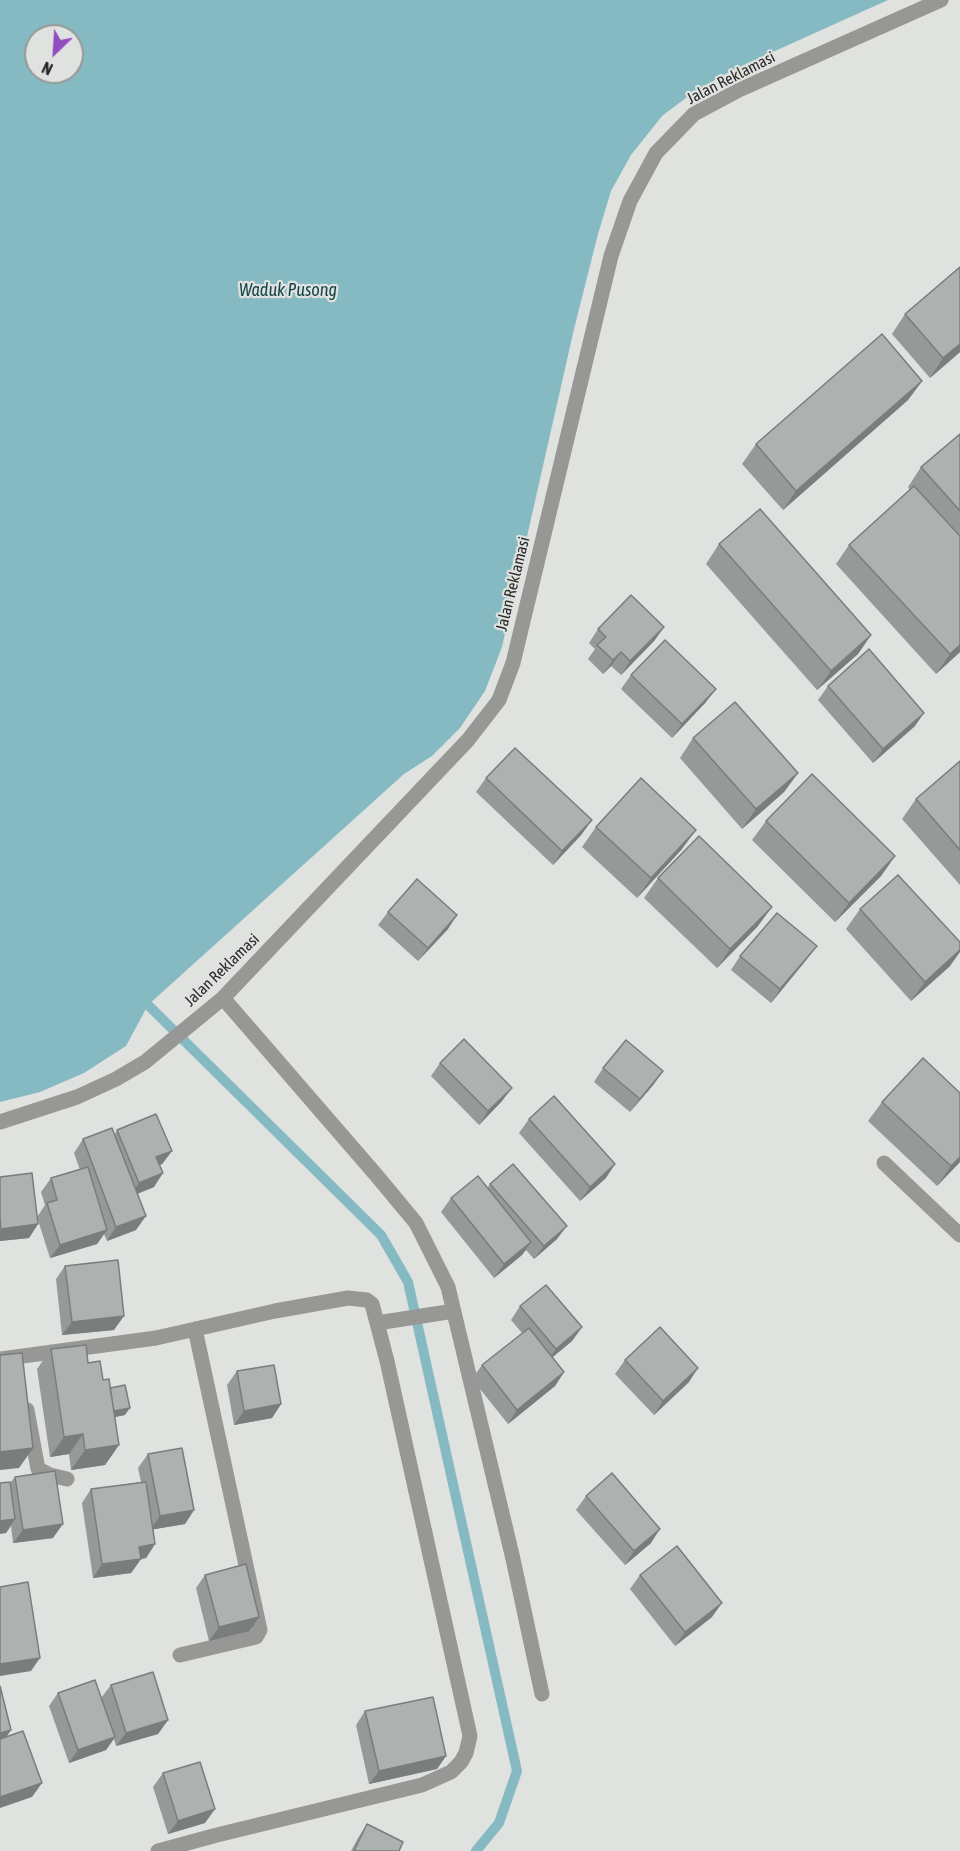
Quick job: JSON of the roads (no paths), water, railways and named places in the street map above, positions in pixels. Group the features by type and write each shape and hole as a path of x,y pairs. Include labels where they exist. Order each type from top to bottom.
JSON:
{"street":[{"name":"Jalan Reklamasi","path":"0,1122 77,1097 116,1079 145,1062 223,998 468,740 499,700 513,663 611,256 630,201 656,153 694,114 739,90 941,0"},
{"path":"223,998 416,1223 448,1287 448,1312 513,1559 542,1694"},
{"path":"884,1163 960,1235"},
{"path":"0,1359 18,1363 156,1338 275,1311 348,1298 367,1300 383,1322 387,1361 471,1736 466,1753 451,1772 422,1785 158,1851"},
{"path":"383,1322 448,1312"},
{"path":"180,1655 256,1637 260,1630 195,1329"},
{"path":"24,1392 38,1469 67,1479"}],"water":[{"name":"Waduk Pusong","path":"0,0 888,0 735,69 695,91 662,116 631,155 611,191 598,234 574,329 502,647 485,691 460,728 432,756 404,774 148,1005 126,1046 84,1073 40,1092 0,1102"}],"waterway":[{"path":"148,1005 381,1235 408,1282 517,1771 499,1823 476,1851"}]}
